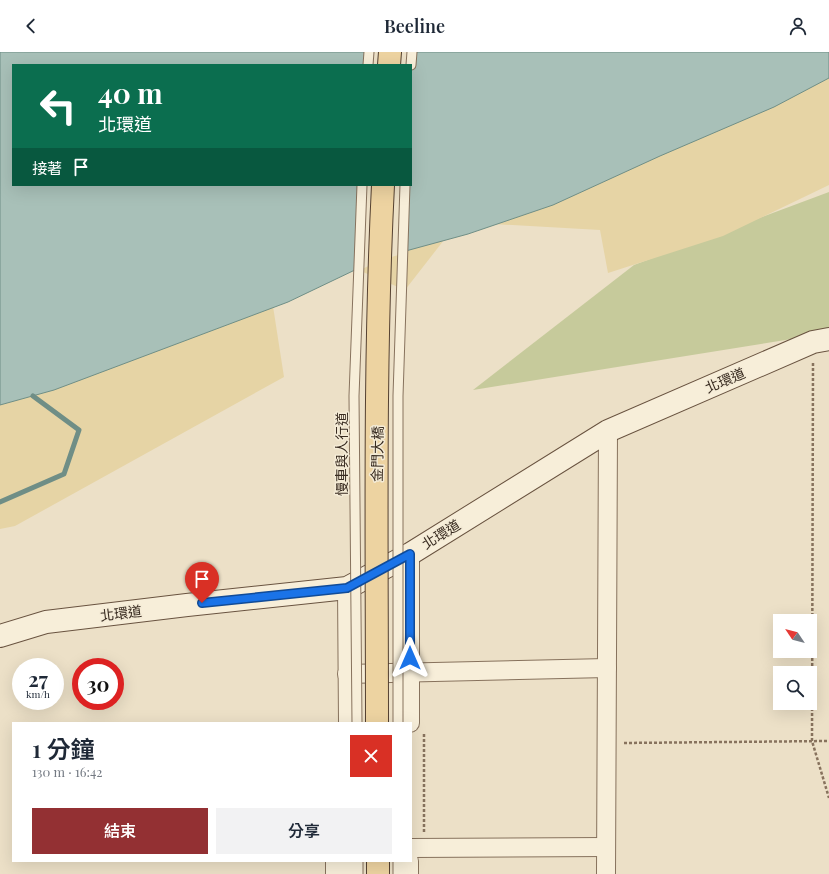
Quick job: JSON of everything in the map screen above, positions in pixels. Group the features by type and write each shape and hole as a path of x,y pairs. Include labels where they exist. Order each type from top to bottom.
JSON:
{"main road":[{"path":"389,64 390,52"},
{"name":"金門大橋","path":"377,722 378,349 383,186"},
{"path":"378,862 378,874"}],"street":[{"name":"北環道","path":"0,636 46,622 187,605 341,589 410,554 608,431 821,340"},
{"path":"606,874 608,431"},
{"path":"410,554 410,722"},
{"path":"341,589 347,674 348,722"},
{"path":"335,722 341,589"},
{"path":"347,674 607,668"},
{"path":"412,848 606,847"},
{"path":"335,862 335,874"},
{"path":"348,862 348,874"},
{"path":"409,862 409,874"}],"lane":[{"path":"368,64 369,52"},
{"path":"411,64 412,52"},
{"name":"慢車與人行道","path":"357,722 354,396 362,186"},
{"path":"398,722 398,396 405,186"},
{"path":"358,862 358,874"},
{"path":"398,862 398,874"}],"path":[{"path":"821,340 812,741 829,798"},
{"path":"607,743 829,741"}],"green space":[{"path":"829,192 829,333 473,390 634,265"}],"sand":[{"path":"829,52 829,185 723,236 608,273 600,230 458,222 405,290 321,254 270,287 284,377 15,526 0,529 0,289 407,186 412,186 412,185"}],"water":[{"path":"0,52 829,52 829,78 774,107 660,156 553,205 468,234 380,258 288,302 54,390 0,405"}],"pier":[{"path":"369,52 412,52 411,64 368,64"},
{"path":"362,186 405,186 402,254 381,260 358,271"}],"waterway":[{"path":"0,502 64,474 79,430 33,396"}],"route":[{"path":"202,603 347,588 410,554 410,658"}]}
